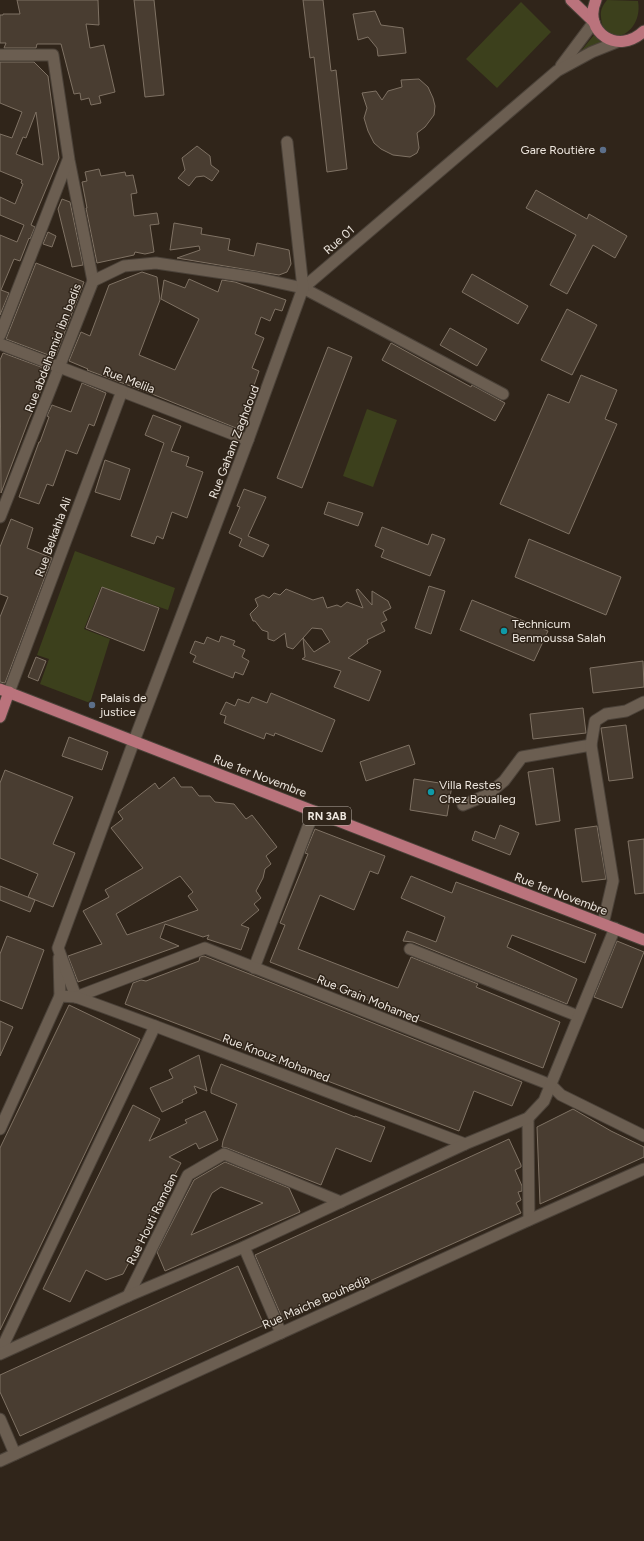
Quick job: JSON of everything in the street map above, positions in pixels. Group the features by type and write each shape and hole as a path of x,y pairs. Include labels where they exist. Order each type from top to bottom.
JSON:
{"main road":[{"path":"571,0 594,22 605,37 617,42 644,44"},
{"path":"594,22 593,13 596,0"},
{"path":"617,42 632,40 644,31"},
{"path":"0,717 5,690"},
{"name":"Rue 1er Novembre","path":"5,690 644,940"}],"street":[{"path":"557,71 594,22"},
{"path":"557,71 592,52 617,42"},
{"name":"Rue abdelhamid ibn badis","path":"0,55 53,56 68,160 93,281 0,517"},
{"name":"Rue 01","path":"303,288 557,71"},
{"name":"Rue Gaham Zaghdoud","path":"58,948 134,741 248,440 303,288 287,142"},
{"path":"0,335 68,160"},
{"path":"93,281 124,266 156,263 256,278 303,288 503,394"},
{"name":"Rue Melila","path":"0,344 248,440"},
{"name":"Rue Belkahla Ali","path":"5,690 122,391"},
{"path":"603,924 614,881 591,745 595,721 606,714 626,711 644,702"},
{"path":"463,805 487,796 504,782 522,757 591,745"},
{"path":"254,968 314,811"},
{"path":"0,1353 128,1296 244,1247 465,1144 528,1118 544,1101 615,928"},
{"path":"0,1129 60,996 58,948"},
{"path":"58,948 76,997 60,996"},
{"name":"Rue Grain Mohamed","path":"76,997 205,948 551,1085 561,1094 644,1136"},
{"path":"410,949 578,1016"},
{"name":"Rue Knouz Mohamed","path":"76,997 465,1144"},
{"path":"0,1353 155,1026"},
{"path":"528,1118 529,1220"},
{"name":"Rue Houti Ramdan","path":"128,1296 188,1175 224,1154 341,1202"},
{"name":"Rue Maiche Bouhedja","path":"0,1461 281,1332 529,1220 644,1170"},
{"path":"244,1247 281,1332"},
{"path":"0,1419 15,1454"}],"green space":[{"path":"607,0 638,1 638,13 635,23 622,35 615,36 608,34 603,28 601,12"},
{"path":"521,2 551,32 497,88 466,59"},
{"path":"594,35 602,43 577,56"},
{"path":"367,409 397,420 373,487 343,476"},
{"path":"75,551 175,588 168,610 101,587 84,629 110,639 90,703 40,684 49,659 37,655"}],"building":[{"path":"17,0 98,0 99,25 86,24 90,48 104,45 115,92 99,96 101,103 91,105 89,98 81,100 80,93 74,94 61,44 37,44 36,48 4,48 6,43 0,43 0,15 20,14"},
{"path":"134,0 154,0 164,95 145,97"},
{"path":"303,0 323,0 331,71 336,70 347,169 327,172 314,57 310,58"},
{"path":"375,11 381,25 403,28 406,53 378,56 377,48 368,37 358,40 353,14"},
{"path":"0,62 34,62 48,76 59,158 31,225 35,227 30,239 29,238 20,261 14,259 1,290 9,293 0,315 0,235 17,242 24,225 0,215 0,197 15,204 23,184 21,183 22,180 0,171 0,134 12,138 22,112 0,103","holes":["36,112 43,165 16,154 23,137 26,138"]},
{"path":"419,79 428,87 433,98 435,106 434,115 425,127 417,133 419,148 417,153 410,157 393,155 381,149 374,143 368,131 364,118 367,108 362,93 376,91 382,100 388,91 402,87 401,80"},
{"path":"197,146 210,156 211,165 219,171 212,181 204,176 196,177 189,186 178,178 185,170 182,158"},
{"path":"99,169 101,176 125,172 126,176 133,175 137,193 131,194 134,216 157,213 159,224 150,225 154,252 145,254 135,252 134,255 97,263 82,182 87,181 85,172"},
{"path":"536,190 587,219 589,214 627,236 615,258 593,245 567,294 550,285 576,235 526,208"},
{"path":"62,199 70,202 83,265 72,267 58,209"},
{"path":"174,223 202,228 201,234 230,239 228,250 254,256 257,243 289,250 291,264 287,272 279,275 177,258 200,250 199,246 170,250"},
{"path":"48,232 56,236 52,247 43,244"},
{"path":"36,263 84,282 54,357 6,339"},
{"path":"142,272 157,277 160,300 139,355 175,370 199,319 161,299 164,280 185,288 189,279 218,292 222,280 235,282 286,300 282,311 275,309 270,321 261,317 255,334 264,338 252,368 259,371 253,391 236,428 152,394 87,370 88,369 69,361 81,332 90,336 109,285"},
{"path":"472,274 528,306 518,324 462,292"},
{"path":"567,309 597,325 572,375 541,360"},
{"path":"450,328 487,349 477,366 440,345"},
{"path":"391,343 471,387 472,385 505,403 495,421 382,360"},
{"path":"328,347 352,357 302,488 277,478"},
{"path":"3,353 49,370 1,493 0,360"},
{"path":"581,375 617,390 605,419 617,424 569,534 500,504 548,394 569,403"},
{"path":"82,383 106,393 94,426 89,424 77,454 66,450 53,486 47,484 39,504 19,497 49,417 47,416 52,405 71,412"},
{"path":"153,415 181,426 171,451 189,457 186,466 203,472 187,518 172,512 163,539 157,536 154,544 131,536 164,443 145,435"},
{"path":"105,460 130,469 120,500 95,492"},
{"path":"244,489 266,497 248,536 269,545 263,557 239,546 242,539 229,533 240,507 237,506"},
{"path":"328,502 363,513 358,526 324,514"},
{"path":"11,519 33,528 27,548 52,558 5,683 0,682 0,617 8,597 0,594 0,547"},
{"path":"382,527 428,545 432,534 445,539 430,576 381,557 384,550 375,546"},
{"path":"529,539 621,577 606,615 515,577"},
{"path":"429,586 445,591 431,634 415,628"},
{"path":"102,587 159,608 144,651 86,628"},
{"path":"286,589 313,600 323,597 327,608 337,605 341,607 347,602 363,608 356,590 358,589 372,605 372,591 388,601 391,608 383,612 387,620 381,623 385,631 367,640 368,643 348,658 381,671 369,701 334,687 341,671 302,659 305,657 303,638 293,649 287,647 285,633 274,641 268,639 268,632 262,630 255,621 253,621 250,614 258,606 255,599 263,595 269,598 274,593 280,595","holes":["312,628 322,629 330,642 314,652 303,638"]},
{"name":"Technicum Benmoussa Salah","path":"472,600 548,631 534,661 460,630"},
{"path":"221,636 235,641 233,645 245,650 242,657 249,661 243,675 235,672 233,678 193,662 196,656 190,653 195,641 204,644 207,637 219,642"},
{"path":"36,657 46,661 38,681 28,677"},
{"path":"643,661 644,687 593,693 590,668"},
{"path":"271,693 335,720 322,752 275,733 274,736 266,733 264,739 224,723 226,716 220,714 226,702 235,706 238,699 249,703 252,697 267,703"},
{"path":"583,708 586,733 533,739 530,714"},
{"path":"626,725 633,778 609,781 601,728"},
{"path":"69,737 108,752 102,770 62,756"},
{"path":"409,745 415,764 366,781 360,762"},
{"path":"553,768 560,821 536,825 528,772"},
{"path":"5,770 73,797 53,844 75,853 53,907 28,897 38,874 0,858 0,783"},
{"path":"174,777 181,787 192,787 199,796 210,796 215,802 234,804 246,819 252,815 277,847 266,856 271,864 265,869 263,878 256,891 261,898 254,904 259,910 241,925 249,928 241,950 207,939 209,935 203,937 165,924 160,938 179,946 78,982 68,956 102,944 83,911 109,897 105,890 143,868 111,828 123,819 118,812 155,783 159,789","holes":["180,876 193,892 188,896 198,910 127,935 116,914"]},
{"name":"Villa Restes Chez Boualleg","path":"414,779 452,785 447,816 410,810"},
{"path":"500,825 519,833 510,855 472,840 475,831 495,839"},
{"path":"597,826 606,879 582,882 575,829"},
{"path":"315,829 385,856 378,874 370,871 354,910 320,895 298,949 398,988 411,957 478,984 476,987 560,1022 543,1068 270,962 285,925 280,923 308,854 305,853"},
{"path":"644,839 644,893 635,894 628,841"},
{"path":"411,876 452,893 456,882 596,934 585,963 512,935 507,947 577,979 567,1004 413,942 403,941 407,931 436,942 445,917 401,898"},
{"path":"0,886 35,900 30,912 0,900"},
{"path":"7,936 44,950 22,1009 0,1000 0,954"},
{"path":"617,941 644,952 622,1008 594,997"},
{"path":"204,956 522,1082 512,1106 474,1091 459,1131 125,1004 133,983 141,980 146,981 199,961 200,957"},
{"path":"69,1005 140,1039 0,1330 0,1148"},
{"path":"0,1021 13,1027 0,1056"},
{"path":"199,1055 207,1091 194,1086 197,1093 182,1100 183,1102 162,1112 150,1088 173,1078 169,1070"},
{"path":"221,1064 355,1117 385,1127 371,1162 336,1148 321,1185 222,1147 237,1104 211,1093 211,1089"},
{"path":"133,1105 160,1119 149,1141 187,1123 185,1120 205,1111 218,1140 199,1149 196,1143 169,1157 181,1163 123,1274 106,1280 86,1270 70,1302 43,1289"},
{"path":"573,1109 611,1131 644,1147 644,1157 540,1204 537,1127"},
{"path":"509,1139 521,1165 521,1167 515,1170 522,1186 522,1191 518,1192 521,1200 516,1203 521,1213 283,1320 255,1255"},
{"path":"225,1162 289,1188 300,1212 165,1271 157,1252 194,1180","holes":["221,1187 263,1203 191,1235 212,1193"]},
{"path":"238,1266 264,1325 20,1436 0,1392 0,1375"}],"place":[{"name":"Gare Routière","path":"603,150"},
{"name":"Technicum Benmoussa Salah","path":"504,631"},
{"name":"Palais de justice","path":"92,705"},
{"name":"Villa Restes Chez Boualleg","path":"431,792"}]}
